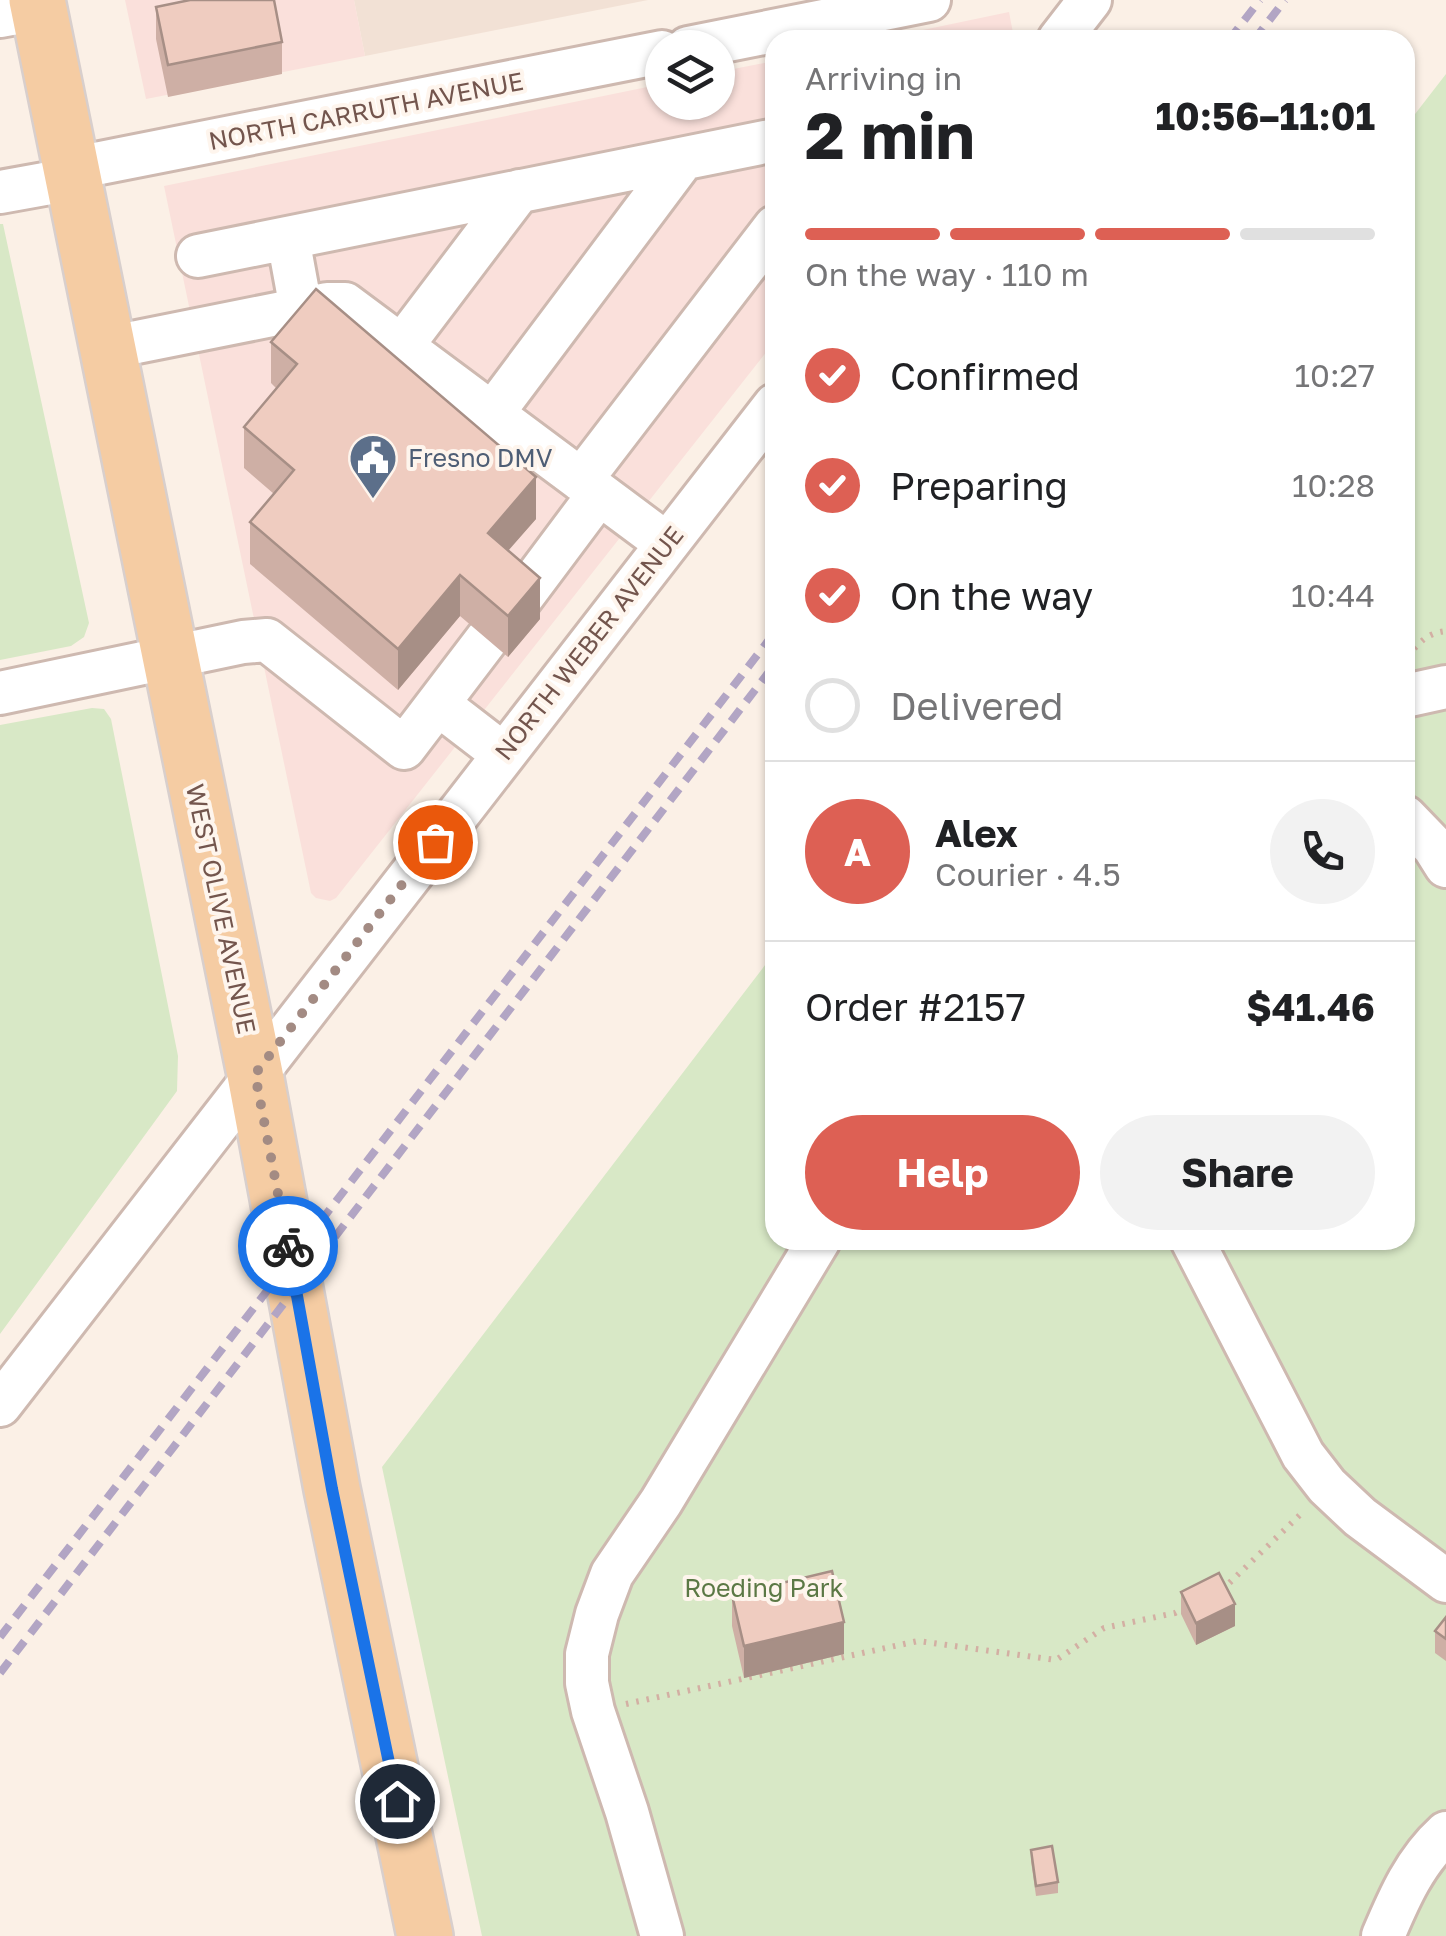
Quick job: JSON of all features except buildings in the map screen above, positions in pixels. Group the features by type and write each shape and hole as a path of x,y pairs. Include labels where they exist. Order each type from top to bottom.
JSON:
{"main road":[{"name":"WEST OLIVE AVENUE","path":"25,8 71,174 255,1074 332,1489 426,1936"}],"street":[{"path":"778,30 928,0"},
{"path":"1065,30 1084,2"},
{"path":"735,39 765,33"},
{"name":"NORTH CARRUTH AVENUE","path":"0,192 645,56"},
{"path":"198,256 765,142"},
{"path":"492,414 683,159"},
{"path":"401,347 519,192"},
{"path":"288,238 302,309"},
{"path":"519,601 590,487 765,242"},
{"path":"107,348 327,304 344,304 666,544"},
{"name":"NORTH WEBER AVENUE","path":"0,1404 765,418"},
{"path":"0,693 267,640 404,748 486,639"},
{"path":"1415,694 1446,687"},
{"path":"438,704 503,754"},
{"path":"1415,827 1446,866"},
{"path":"662,1936 593,1711 587,1683 587,1654 612,1574 661,1502 813,1250"},
{"path":"1197,1250 1304,1455 1327,1486 1360,1517 1446,1581"},
{"path":"1384,1936 1409,1879 1446,1833"}],"path":[{"path":"1415,648 1434,632 1446,632"},
{"path":"1207,1597 1224,1589 1327,1486"},
{"path":"593,1711 918,1641 1056,1660 1104,1628 1175,1613 1191,1605"}],"shaded area":[{"path":"125,0 354,0 365,56 146,99"},
{"path":"354,0 648,0 365,56"},
{"path":"1009,12 1012,30 923,30"},
{"path":"765,63 765,354 330,901 311,893 164,186 645,87 645,120 735,120 735,69"}],"green space":[{"name":"Roeding Park","path":"1446,74 1446,1936 482,1936 382,1467 765,965 765,1250 1415,1250 1415,114"},
{"path":"0,224 89,623 84,637 71,646 0,660"},
{"path":"104,709 111,719 178,1056 177,1091 0,1334 0,725"}],"railway":[{"path":"1237,30 1260,0"},
{"path":"1262,30 1285,0"},
{"path":"0,1637 765,645"},
{"path":"0,1673 765,677"}],"way so far":[{"path":"288,1246 255,1074 435,842"}],"place":[{"name":"Fresno DMV","path":"373,500"}],"route":[{"path":"288,1246 332,1489 397,1801"}]}
